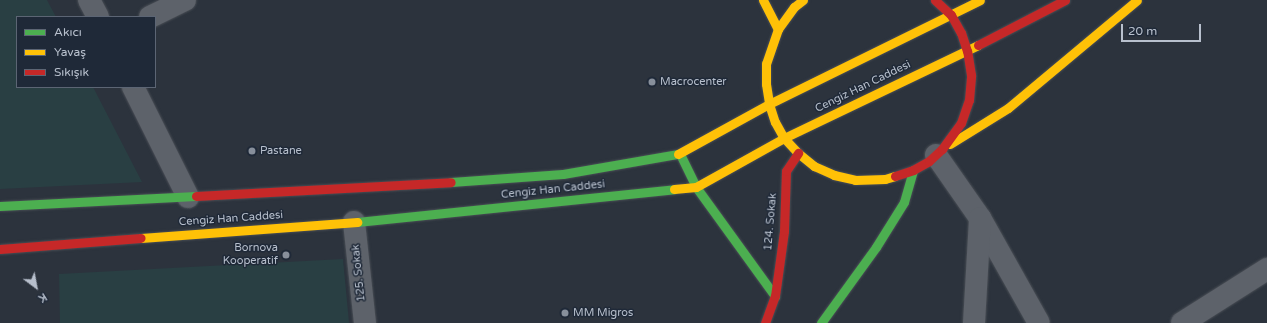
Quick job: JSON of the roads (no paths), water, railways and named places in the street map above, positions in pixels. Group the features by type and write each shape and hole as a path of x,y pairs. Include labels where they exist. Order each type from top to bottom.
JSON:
{"main road":[{"path":"763,0 778,29"},
{"path":"803,0 794,7 778,29 771,46 766,64 766,84 769,104 775,122 784,138 798,153 814,166 834,175 856,180 885,179 913,170 1008,108 1137,0"},
{"path":"935,0 951,15 961,34 967,51 971,75 969,100 961,123 939,152"},
{"name":"Cengiz Han Caddesi","path":"0,206 344,189 563,174 680,154 769,104 869,53 980,0"},
{"name":"Cengiz Han Caddesi","path":"0,249 354,222 696,187 784,138 967,51 1065,0"},
{"name":"124. Sokak","path":"765,323 775,296 784,231 786,171 798,153"},
{"path":"680,154 696,187 775,296"},
{"path":"821,323 876,247 904,202 913,170"}],"street":[{"path":"89,0 97,16"},
{"path":"152,16 185,0"},
{"path":"134,88 188,197"},
{"path":"939,152 980,218 1039,323"},
{"path":"974,323 980,218"},
{"name":"125. Sokak","path":"354,222 365,323"},
{"path":"1182,323 1267,269"}],"place":[{"name":"Macrocenter","path":"652,82"},
{"name":"Pastane","path":"252,151"},
{"name":"Bornova Kooperatif","path":"286,255"},
{"name":"MM Migros","path":"565,313"}]}
